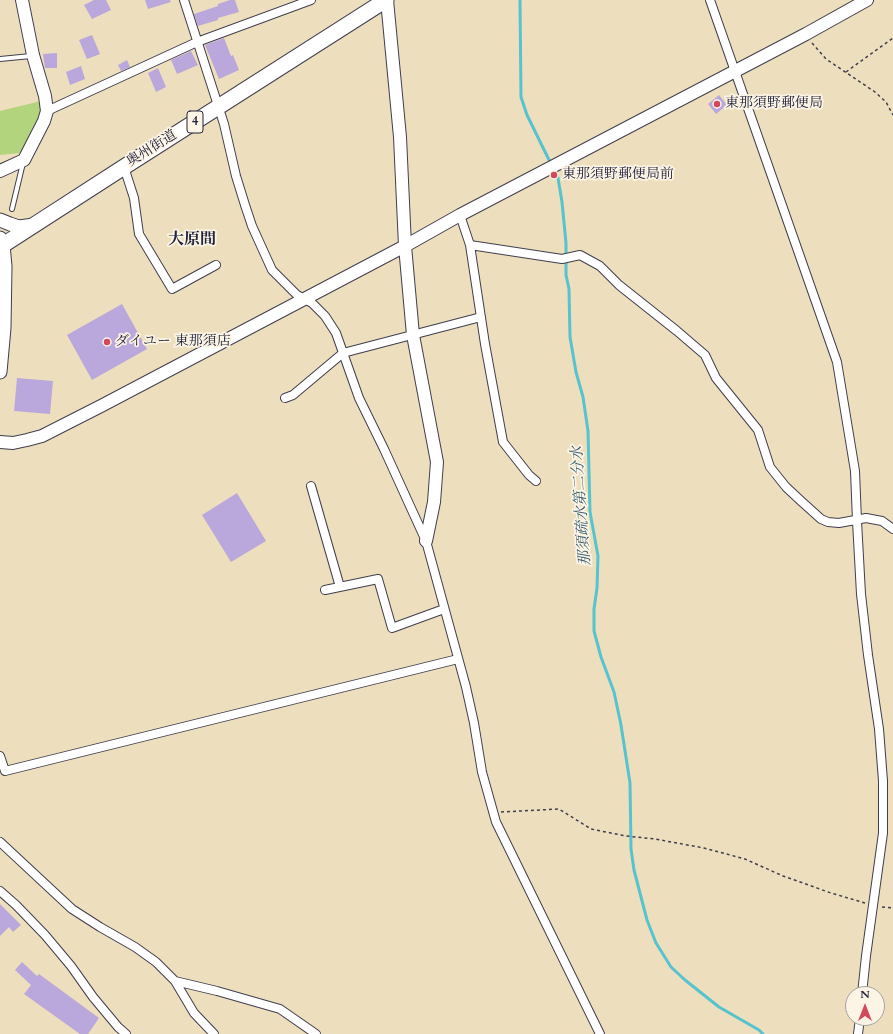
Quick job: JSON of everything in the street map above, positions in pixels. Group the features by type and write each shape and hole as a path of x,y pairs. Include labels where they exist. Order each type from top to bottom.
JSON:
{"highway":[{"name":"奥州街道","path":"1,243 34,225 124,166 386,0"}],"main road":[{"path":"0,220 19,227 34,225"},
{"path":"0,372 4,328 5,266 1,243"}],"street":[{"path":"0,171 24,160 48,111 33,56 22,0"},
{"path":"184,0 224,124 236,176 245,205 272,270 297,295 312,303 325,316 336,333 359,398 426,541 458,658 474,723 482,772 496,822 600,1034"},
{"path":"48,111 197,42 311,0"},
{"path":"386,0 400,137 405,246 413,335 436,462 434,502 426,541"},
{"path":"710,0 837,362 856,471 861,594 879,729 883,781 883,833 878,875 872,906 863,986"},
{"path":"0,442 13,443 42,436 101,406 405,246 460,215 806,34 867,0"},
{"path":"124,166 134,198 139,234 172,289 216,265"},
{"path":"460,215 470,245 503,442 529,475 536,481"},
{"path":"470,245 562,259 580,255 600,266 619,285 678,330 705,356 716,378 758,430 770,466 786,487 821,519 828,522 839,523 866,518 882,521 893,529"},
{"path":"285,398 293,395 343,352 481,317"},
{"path":"311,486 340,587"},
{"path":"325,590 378,579 392,628 444,609"},
{"path":"0,756 5,771 458,658"},
{"path":"0,842 72,910 156,962 175,981 194,1013 214,1034"},
{"path":"0,891 45,935 71,966 93,997 118,1027 126,1034"},
{"path":"175,981 280,1009 316,1034"}],"lane":[{"path":"0,59 33,56"},
{"path":"12,209 24,160"}],"path":[{"path":"806,34 826,59 875,92 886,102 893,115"},
{"path":"846,72 893,38"},
{"path":"494,812 559,809 591,829 704,848 745,859 783,876 830,893 872,906 893,908"}],"green space":[{"path":"41,101 42,117 21,153 0,155 0,111"}],"building":[{"path":"94,0 106,0 111,10 92,19 84,5"},
{"path":"145,0 170,0 171,2 148,9"},
{"path":"235,0 239,12 198,26 194,14 218,6 218,4"},
{"path":"92,35 100,54 87,59 79,40"},
{"path":"224,38 231,56 233,55 239,70 219,79 205,45"},
{"path":"191,51 198,65 177,74 171,60"},
{"path":"57,53 57,68 45,68 43,54"},
{"path":"127,60 130,67 121,71 118,65"},
{"path":"81,66 85,79 70,85 66,72"},
{"path":"158,68 166,87 156,92 148,73"},
{"name":"東那須野郵便局","path":"719,95 727,105 716,114 708,104"},
{"name":"ダイユー 東那須店","path":"122,304 147,349 92,380 67,335"},
{"path":"17,378 53,381 50,414 14,411"},
{"path":"237,493 266,541 231,562 202,515"},
{"path":"0,904 21,925 13,932 9,927 0,936"},
{"path":"22,962 37,976 39,974 99,1018 88,1034 80,1034 24,994 31,985 15,970"}],"waterway":[{"name":"那須疏水第二分水","path":"520,0 521,97 527,115 551,164"},
{"name":"那須疏水第二分水","path":"554,169 558,178 562,202 566,243 566,275 569,289 570,337 576,372 583,397 588,431 590,512 598,556 594,631 601,657 614,692 621,725 630,783 631,849 634,870 647,920 656,943 671,967 719,1007 759,1030 763,1034"}],"place":[{"name":"東那須野郵便局","path":"717,104"},
{"name":"東那須野郵便局前","path":"554,175"},
{"name":"ダイユー 東那須店","path":"107,342"}],"district":[{"name":"大原間","path":"192,240"}]}
